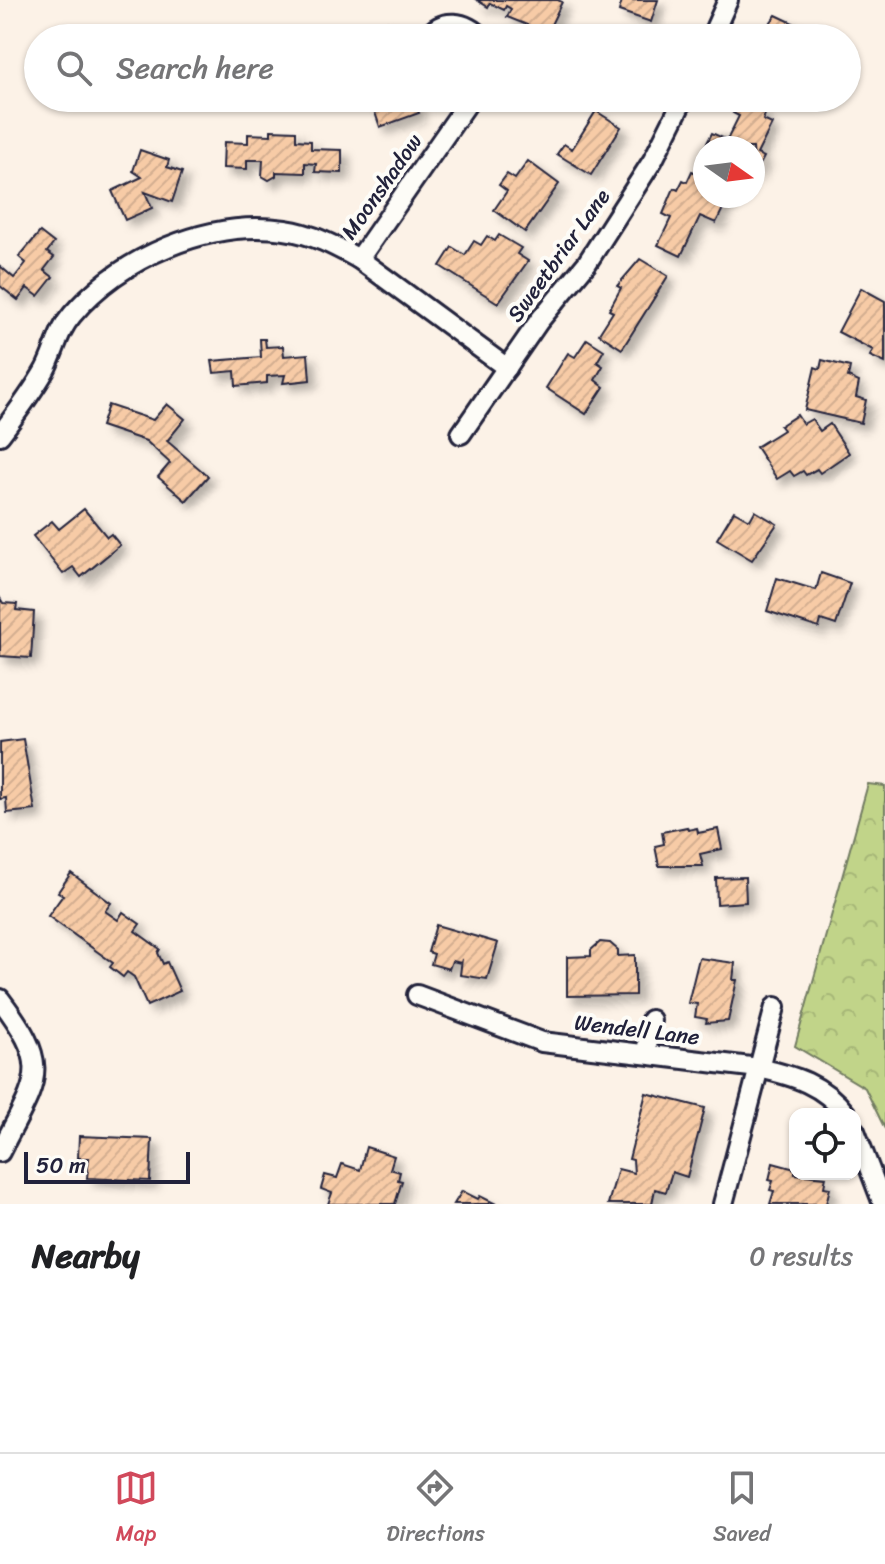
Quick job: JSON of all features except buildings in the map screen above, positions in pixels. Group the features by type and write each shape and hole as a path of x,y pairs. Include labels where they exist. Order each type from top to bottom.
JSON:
{"street":[{"path":"717,24 728,0"},
{"name":"Moonshadow","path":"457,112 359,259 507,368"},
{"name":"Sweetbriar Lane","path":"461,434 609,230 653,160 677,112"},
{"path":"0,435 44,371 58,335 72,314 113,276 148,257 202,235 267,228 318,238 359,259"},
{"name":"Wendell Lane","path":"417,995 528,1038 759,1068 815,1085 840,1108"},
{"path":"0,999 31,1045 36,1074 0,1152"},
{"path":"723,1204 775,1007"},
{"path":"646,1054 651,1020"},
{"path":"861,1147 883,1204"}],"green space":[{"path":"868,784 885,786 885,1129 865,1088 795,1046"}]}
